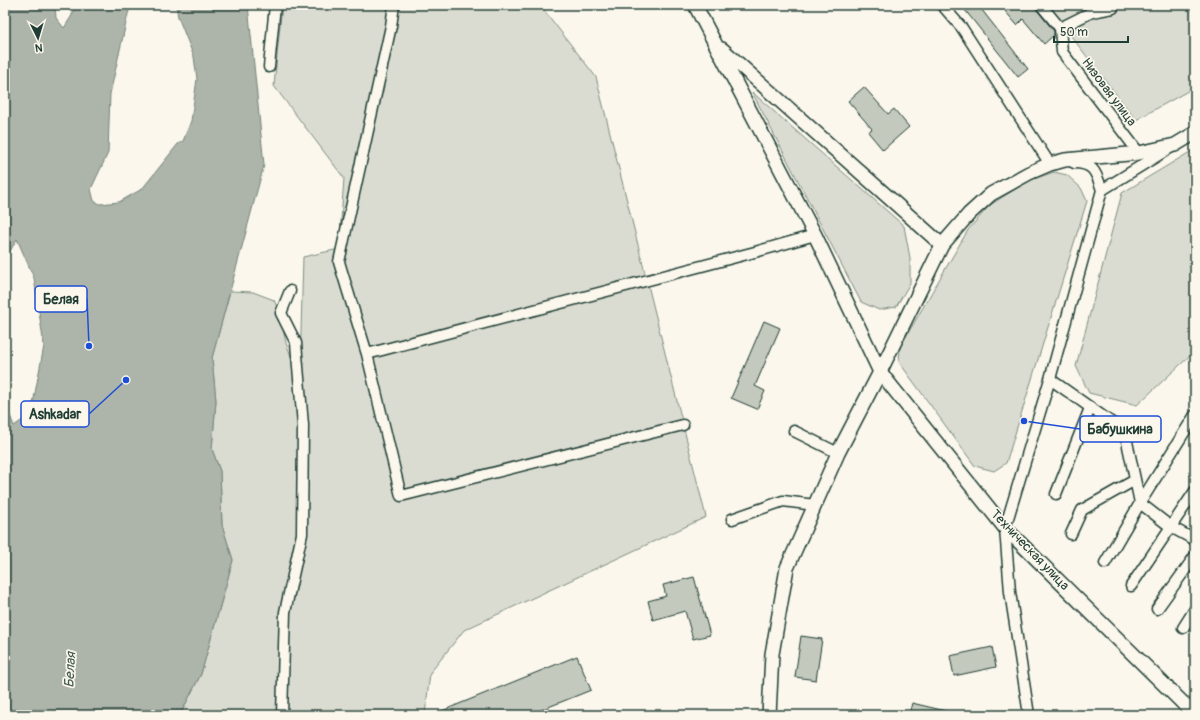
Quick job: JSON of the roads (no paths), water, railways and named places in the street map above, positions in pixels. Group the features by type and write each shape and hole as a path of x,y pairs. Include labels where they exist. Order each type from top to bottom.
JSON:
{"main road":[{"name":"Техническая улица","path":"695,5 815,235 880,372 1005,528 1195,715"},
{"path":"716,43 942,244"},
{"path":"769,715 772,654 788,568 838,453 880,372 942,244 969,214 991,194 1029,173 1050,164 1065,160 1139,153 1175,145 1195,133"}],"street":[{"path":"269,67 275,5"},
{"path":"394,5 391,26 339,262 367,354 401,496 683,426"},
{"path":"942,5 962,28 1050,164 1086,164 1092,167 1102,190 1050,379 1005,528 1010,592 1029,715"},
{"path":"1041,5 1060,28 1092,12 1113,8"},
{"name":"Низовая улица","path":"1060,28 1062,52 1139,153"},
{"path":"1102,190 1175,145"},
{"path":"367,354 815,235"},
{"path":"282,715 285,612 302,534 303,425 296,343 281,313 290,291"},
{"path":"1050,379 1125,432 1140,503 1171,527 1195,540"},
{"path":"1056,494 1090,408"},
{"path":"1104,563 1195,415"},
{"path":"794,431 838,453"},
{"path":"1072,534 1082,510 1135,480"},
{"path":"1131,586 1195,491"},
{"path":"732,519 784,501 815,505"},
{"path":"1157,609 1195,556"},
{"path":"1183,628 1195,609"}],"water":[{"path":"5,5 55,5 56,18 64,28 76,5 131,5 110,94 108,153 91,189 94,201 100,204 119,202 142,189 178,144 183,141 191,121 197,79 194,57 178,17 176,5 248,5 264,165 212,358 216,401 212,449 220,471 222,525 233,560 201,674 180,715 5,715 5,402 14,426 31,414 44,346 34,278 17,239 5,260"}],"place":[{"name":"Белая","path":"89,346"},
{"name":"Ashkadar","path":"126,380"},
{"name":"Бабушкина","path":"1024,421"}]}
